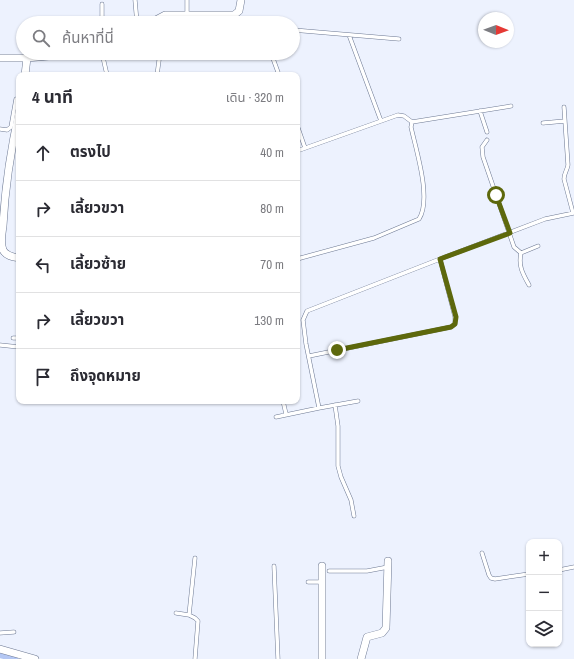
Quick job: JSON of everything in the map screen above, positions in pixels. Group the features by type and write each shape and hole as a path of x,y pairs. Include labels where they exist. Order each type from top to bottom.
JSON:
{"street":[{"path":"165,16 234,15 239,11 241,0"},
{"path":"0,58 16,58"},
{"path":"25,72 27,60"},
{"path":"16,127 10,156 1,245 4,252 9,256 16,257"},
{"path":"361,659 365,639 368,636 382,633 386,628 388,564"},
{"path":"322,566 322,659"},
{"path":"0,649 36,659"}],"lane":[{"path":"136,0 137,16"},
{"path":"187,0 187,15"},
{"path":"102,4 102,16"},
{"path":"300,31 399,39"},
{"path":"349,35 381,121"},
{"path":"104,60 106,72"},
{"path":"157,72 159,60"},
{"path":"274,60 278,72"},
{"path":"0,130 10,129 16,99"},
{"path":"300,150 398,115 404,116 412,122 511,106"},
{"path":"319,408 303,320 307,311 545,219 574,213 564,179 564,174 568,169 568,165 564,107"},
{"path":"480,111 487,132"},
{"path":"543,123 565,121"},
{"path":"300,258 374,238 420,219 425,197 411,127 412,122"},
{"path":"300,134 305,148"},
{"path":"487,140 482,147 483,157 514,247 520,253"},
{"path":"520,253 538,246"},
{"path":"520,253 519,259 521,270 529,285"},
{"path":"309,356 451,327 455,324 456,317 440,259"},
{"path":"0,345 16,347"},
{"path":"276,417 358,401"},
{"path":"284,404 286,414"},
{"path":"335,405 338,426 338,466 351,500 354,516"},
{"path":"482,553 491,578 495,579 526,574"},
{"path":"189,615 195,558"},
{"path":"329,571 367,571 388,564"},
{"path":"274,566 279,658"},
{"path":"562,570 574,568"},
{"path":"308,582 322,582"},
{"path":"176,613 189,615 198,621 195,659"},
{"path":"0,633 14,632"}],"waterway":[{"path":"0,655 15,659"}],"route":[{"path":"337,350 451,327 455,324 456,317 440,259 510,233 496,195"}]}
